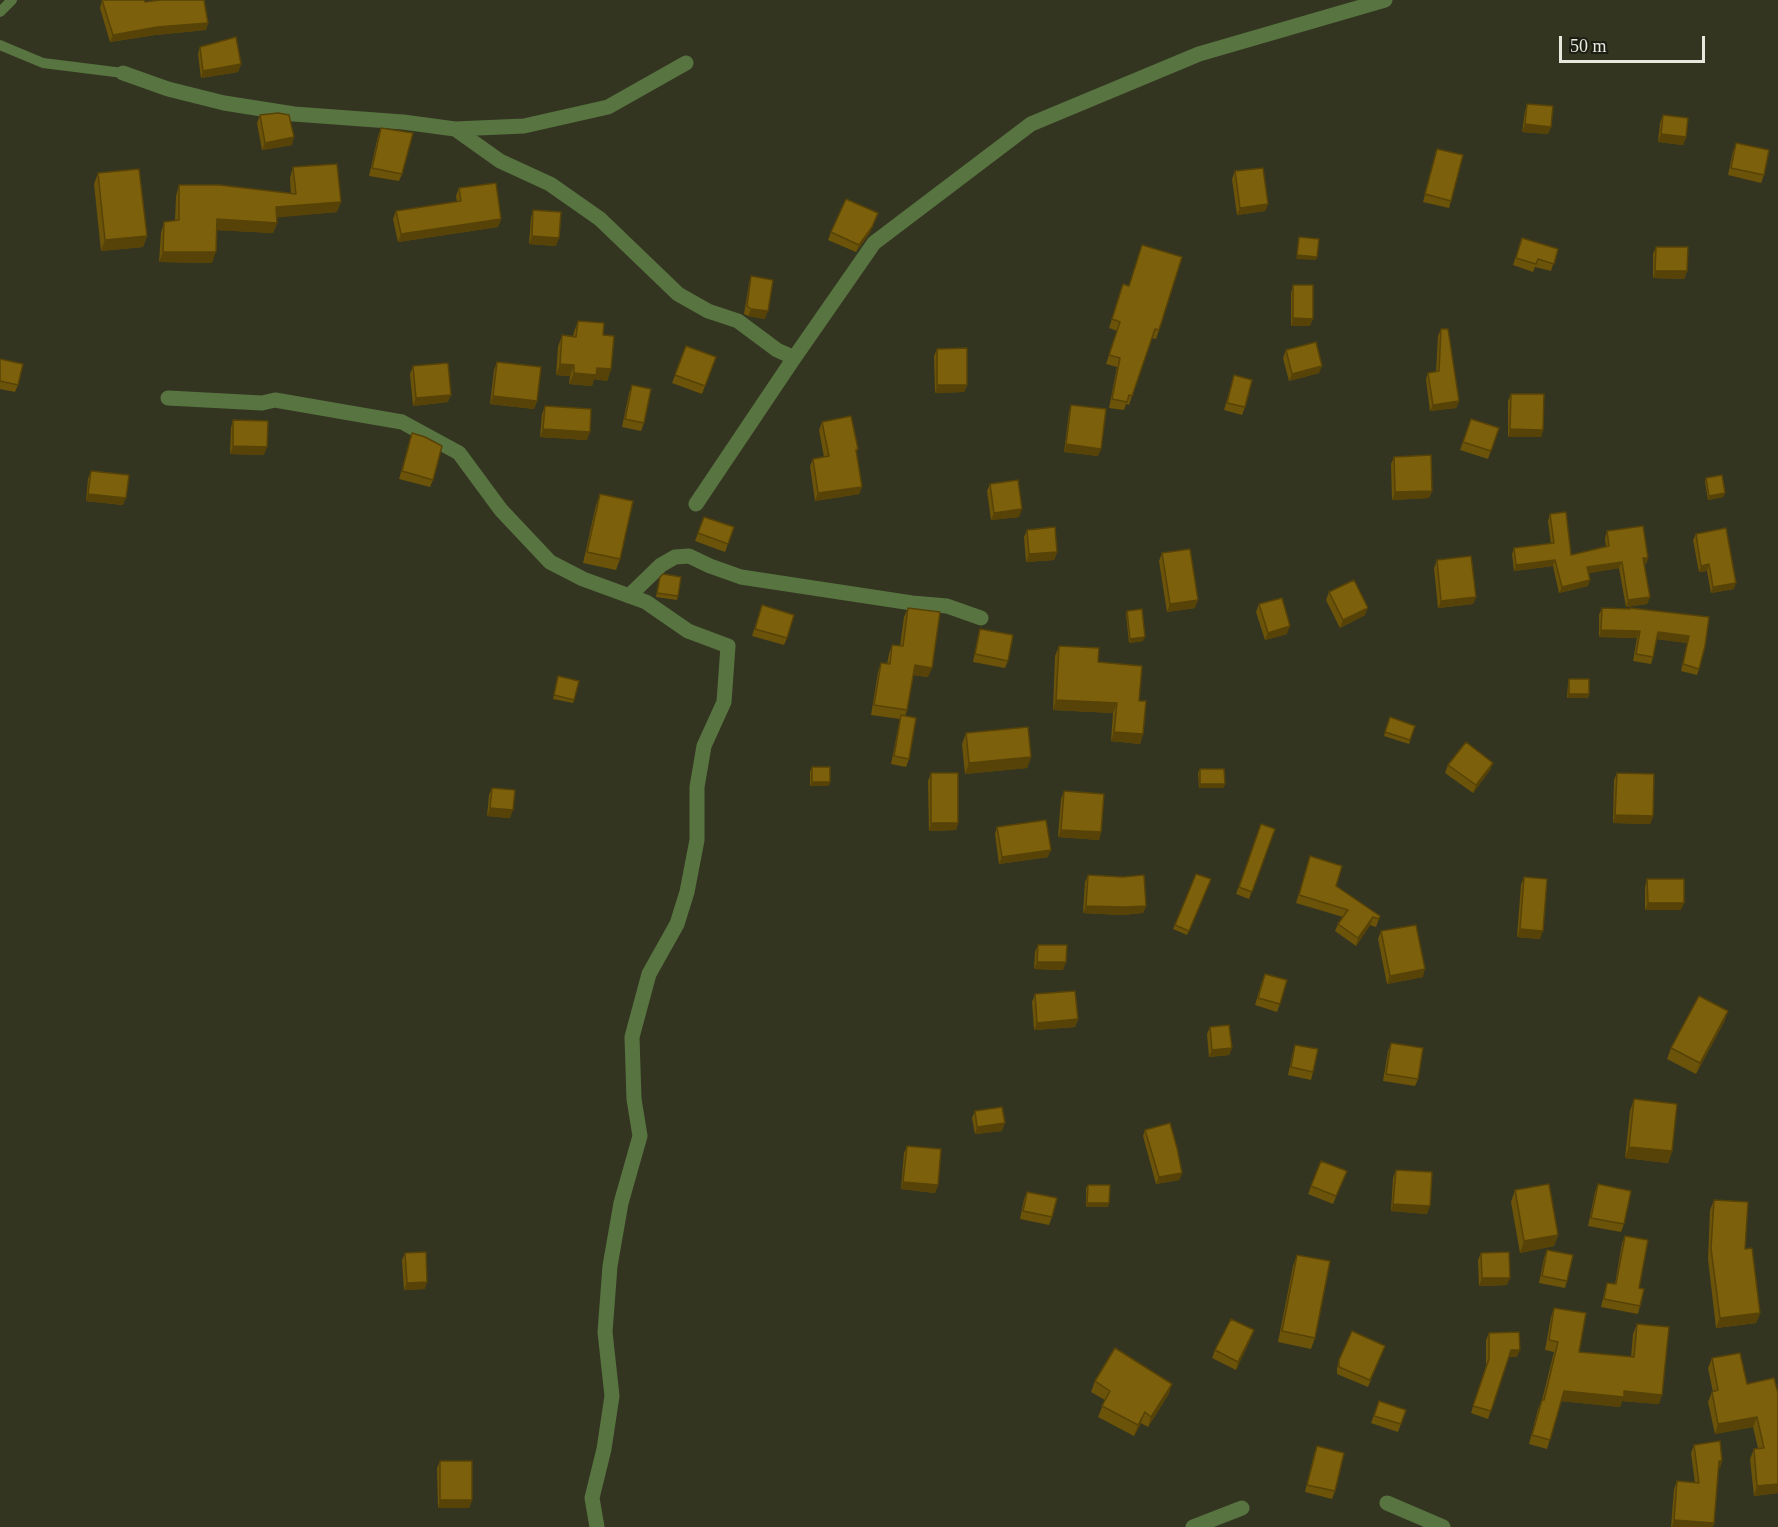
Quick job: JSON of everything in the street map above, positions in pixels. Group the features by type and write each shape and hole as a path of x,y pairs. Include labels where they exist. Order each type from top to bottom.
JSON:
{"street":[{"path":"696,504 874,243 1031,124 1199,54 1385,0"},
{"path":"123,73 168,89 224,103 294,114 403,122 454,129 524,126 608,107 686,63"},
{"path":"454,129 500,161 550,184 600,219 678,294 708,311 738,321 788,356"},
{"path":"168,398 261,404 275,400 402,422 459,453 501,510 550,562 583,579 646,602 688,631 728,646 724,702 704,746 697,787 697,840 687,892 677,924 649,974 632,1037 634,1099 640,1136 621,1203 610,1266 605,1332 612,1396 604,1449 592,1498 597,1527"},
{"path":"629,596 661,565 675,557 689,556 741,577 947,606 981,618"},
{"path":"1387,1503 1443,1527"},
{"path":"1192,1527 1242,1508"}],"lane":[{"path":"0,12 12,0"},
{"path":"0,45 43,63 123,73"}],"building":[{"path":"102,0 144,0 145,2 204,0 208,23 157,27 113,35"},
{"path":"236,37 241,64 203,71 200,47"},
{"path":"1527,104 1553,106 1551,127 1525,124"},
{"path":"278,113 289,115 294,137 265,143 260,115"},
{"path":"1663,115 1688,118 1686,137 1661,134"},
{"path":"381,128 413,133 402,174 372,168"},
{"path":"1736,143 1769,150 1764,175 1731,168"},
{"path":"1437,149 1463,155 1451,201 1425,194"},
{"path":"337,164 341,202 276,207 277,223 217,219 216,252 163,252 164,222 179,220 179,185 219,185 296,194 293,167"},
{"path":"1263,168 1268,204 1240,208 1235,171"},
{"path":"139,169 147,236 105,240 98,173"},
{"path":"496,183 501,219 401,234 396,211 461,201 459,188"},
{"path":"846,199 878,213 872,227 859,245 831,232"},
{"path":"533,210 561,212 559,238 532,236"},
{"path":"1299,237 1319,239 1317,257 1297,255"},
{"path":"1522,238 1558,249 1554,264 1538,259 1536,264 1516,258"},
{"path":"1142,245 1182,257 1159,330 1155,329 1132,396 1129,395 1127,402 1112,399 1120,358 1109,355 1120,322 1112,319 1123,284 1129,286"},
{"path":"1656,247 1688,247 1687,271 1655,271"},
{"path":"751,276 773,280 768,311 751,309 747,306"},
{"path":"1293,285 1313,285 1313,319 1293,318"},
{"path":"578,321 604,323 603,335 614,336 611,369 597,368 596,375 574,373 574,365 560,364 562,335 576,337"},
{"path":"1441,329 1448,329 1459,401 1433,405 1428,373 1439,371"},
{"path":"1316,342 1322,366 1292,374 1286,350"},
{"path":"686,346 716,357 705,386 675,375"},
{"path":"967,348 967,385 937,385 937,349"},
{"path":"0,359 23,364 18,385 0,381"},
{"path":"497,362 541,367 537,401 493,396"},
{"path":"448,363 451,395 416,398 413,366"},
{"path":"1234,375 1252,380 1245,407 1227,403"},
{"path":"632,385 651,389 644,423 625,419"},
{"path":"1511,394 1544,394 1543,430 1510,429"},
{"path":"1071,405 1106,409 1101,449 1066,444"},
{"path":"545,406 591,409 590,432 543,429"},
{"path":"851,416 858,449 856,450 862,487 818,493 813,459 829,456 822,422"},
{"path":"1471,419 1499,428 1491,451 1463,442"},
{"path":"233,420 268,421 267,447 233,446"},
{"path":"412,433 442,446 433,480 402,471"},
{"path":"1431,455 1432,491 1395,492 1394,457"},
{"path":"91,471 129,475 126,498 88,494"},
{"path":"1722,475 1725,493 1709,496 1706,478"},
{"path":"1018,480 1022,509 994,513 990,484"},
{"path":"600,494 633,501 620,559 587,552"},
{"path":"1566,512 1571,555 1609,546 1607,531 1643,526 1648,558 1643,558 1650,597 1628,600 1622,562 1587,567 1590,580 1562,587 1555,560 1516,565 1514,548 1554,543 1550,514"},
{"path":"704,517 734,527 728,544 698,533"},
{"path":"1055,527 1057,552 1029,554 1027,530"},
{"path":"1726,528 1736,583 1713,587 1709,564 1701,566 1696,534"},
{"path":"1190,549 1198,600 1170,604 1162,553"},
{"path":"1471,556 1476,597 1441,601 1437,560"},
{"path":"663,574 681,577 678,596 657,593 660,577"},
{"path":"1354,580 1368,608 1343,620 1329,592"},
{"path":"1282,598 1290,626 1268,633 1259,604"},
{"path":"762,605 794,615 787,638 755,629"},
{"path":"908,608 940,612 932,668 915,665 907,710 874,705 881,663 890,664 892,645 903,646"},
{"path":"1602,608 1630,608 1709,617 1699,669 1683,664 1689,636 1658,632 1653,657 1636,654 1640,631 1601,630"},
{"path":"1142,609 1145,637 1130,639 1127,611"},
{"path":"980,629 1013,635 1008,661 975,654"},
{"path":"1059,646 1099,648 1098,662 1142,666 1139,701 1146,701 1143,734 1114,732 1117,703 1056,700"},
{"path":"558,676 579,681 574,700 554,695"},
{"path":"1569,679 1589,679 1589,694 1569,694"},
{"path":"901,715 916,718 909,759 894,756"},
{"path":"1390,717 1415,726 1410,740 1385,732"},
{"path":"1028,727 1031,757 969,763 966,733"},
{"path":"1466,742 1493,763 1476,785 1448,765"},
{"path":"812,767 830,767 830,782 812,782"},
{"path":"1200,769 1224,769 1225,784 1200,784"},
{"path":"931,773 958,773 958,823 931,823"},
{"path":"1617,773 1654,774 1653,816 1615,815"},
{"path":"492,788 515,790 513,810 490,808"},
{"path":"1064,791 1104,794 1101,832 1061,830"},
{"path":"1046,820 1051,850 1002,857 997,827"},
{"path":"1261,824 1275,829 1252,892 1239,887"},
{"path":"1310,856 1342,866 1336,886 1380,916 1379,919 1373,917 1358,938 1338,924 1348,910 1299,895"},
{"path":"1196,874 1211,879 1189,931 1175,925"},
{"path":"1088,875 1123,877 1144,875 1146,906 1086,906"},
{"path":"1524,877 1547,879 1543,931 1520,929"},
{"path":"1647,879 1684,879 1684,903 1648,903"},
{"path":"1416,925 1425,969 1390,976 1381,931"},
{"path":"1038,945 1067,945 1066,962 1037,962"},
{"path":"1265,974 1287,980 1280,1004 1258,998"},
{"path":"1075,991 1078,1019 1037,1023 1035,994"},
{"path":"1699,996 1728,1011 1700,1063 1671,1048"},
{"path":"1229,1025 1232,1048 1212,1050 1210,1027"},
{"path":"1391,1043 1423,1048 1418,1079 1386,1074"},
{"path":"1295,1045 1318,1049 1313,1072 1291,1067"},
{"path":"1634,1099 1677,1104 1672,1151 1629,1147"},
{"path":"1002,1107 1005,1123 977,1127 975,1111"},
{"path":"1170,1123 1182,1173 1159,1177 1145,1130"},
{"path":"907,1146 941,1149 938,1185 903,1182"},
{"path":"1321,1161 1347,1171 1336,1196 1311,1186"},
{"path":"1396,1170 1432,1172 1430,1206 1393,1204"},
{"path":"1549,1184 1558,1235 1524,1241 1515,1190"},
{"path":"1598,1184 1631,1191 1624,1224 1591,1218"},
{"path":"1088,1185 1110,1185 1109,1203 1087,1203"},
{"path":"1027,1192 1057,1198 1052,1217 1023,1211"},
{"path":"1714,1200 1748,1202 1745,1249 1752,1248 1760,1313 1720,1318 1711,1248"},
{"path":"1625,1236 1648,1240 1639,1288 1644,1289 1640,1306 1604,1299 1607,1283 1616,1284"},
{"path":"1547,1250 1573,1255 1567,1281 1542,1276"},
{"path":"426,1252 427,1282 407,1283 405,1253"},
{"path":"1509,1252 1510,1278 1482,1278 1481,1253"},
{"path":"1297,1255 1330,1261 1315,1338 1282,1331"},
{"path":"1554,1308 1586,1313 1579,1352 1634,1357 1637,1324 1669,1327 1662,1395 1624,1391 1624,1397 1564,1391 1550,1440 1532,1435 1542,1400 1544,1400 1558,1342 1549,1340"},
{"path":"1231,1319 1254,1330 1238,1362 1215,1350"},
{"path":"1352,1331 1385,1346 1370,1380 1339,1367 1339,1360"},
{"path":"1519,1332 1520,1350 1511,1350 1491,1411 1473,1406 1489,1359 1489,1333"},
{"path":"1115,1348 1172,1384 1151,1417 1145,1412 1138,1425 1102,1406 1110,1391 1095,1381"},
{"path":"1740,1353 1747,1384 1774,1378 1778,1393 1778,1484 1757,1486 1754,1449 1764,1448 1757,1417 1718,1424 1712,1392 1718,1390 1712,1358"},
{"path":"1379,1401 1406,1410 1401,1424 1374,1416"},
{"path":"1720,1441 1722,1461 1719,1461 1714,1523 1674,1520 1677,1481 1699,1483 1694,1445"},
{"path":"1317,1446 1344,1453 1335,1491 1307,1485"},
{"path":"440,1461 472,1461 472,1500 440,1500"}]}
